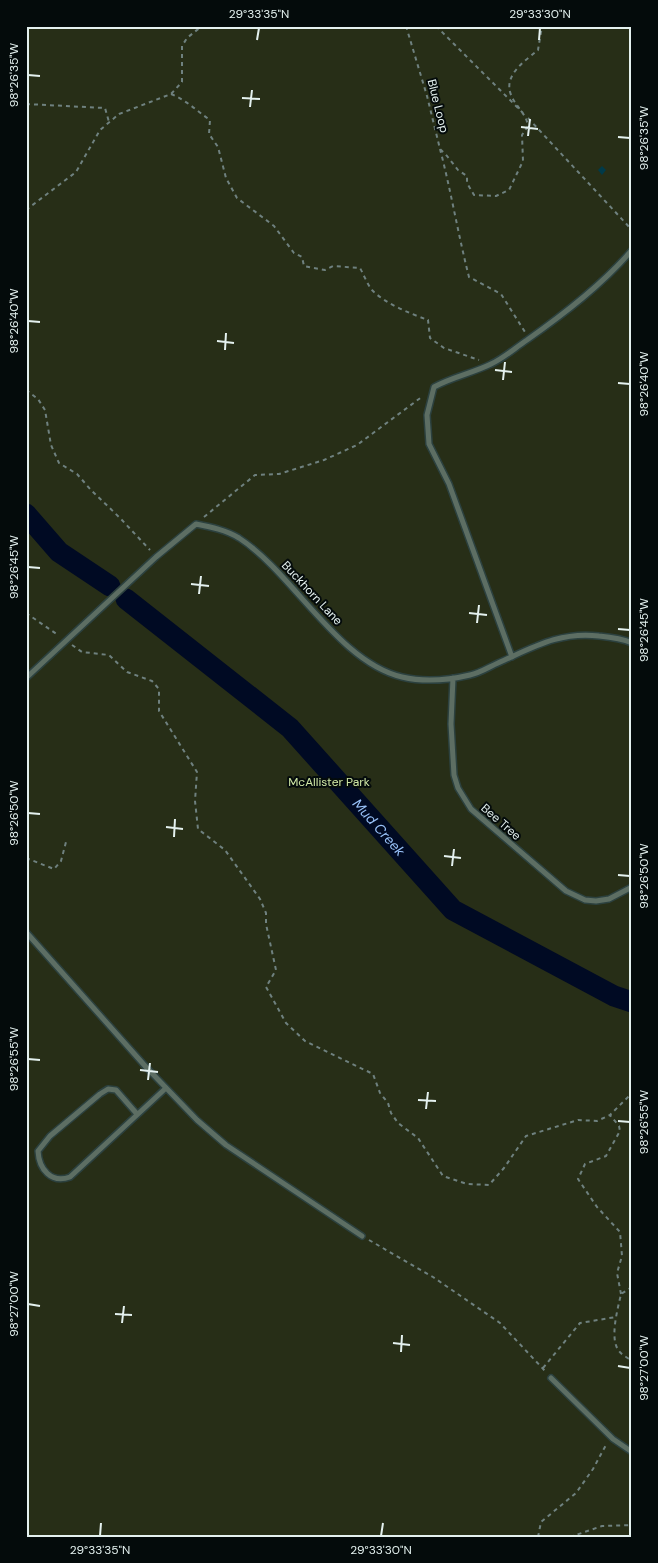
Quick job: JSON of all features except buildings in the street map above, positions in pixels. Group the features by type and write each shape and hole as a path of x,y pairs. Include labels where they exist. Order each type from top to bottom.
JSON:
{"lane":[{"path":"512,657 449,484 429,444 427,415 434,388 446,381 492,364 529,339 599,283 632,250"},
{"path":"26,678 156,557 196,524"},
{"name":"Buckhorn Lane","path":"196,524 222,530 238,537 264,557 346,644 390,674 416,679 453,678 479,672 555,638 570,635 592,635 615,638 632,643"},
{"name":"Bee Tree","path":"453,678 451,724 454,775 458,788 471,810 566,891 572,894 585,900 596,901 609,899 632,886"},
{"path":"26,932 197,1120 226,1144 362,1236"},
{"path":"137,1114 116,1090 108,1089 50,1136 38,1151 39,1162 53,1178 60,1181 70,1178 166,1088"},
{"path":"551,1378 611,1436 632,1452"}],"path":[{"path":"26,210 76,172 100,130 119,114 171,94 182,82 182,46 187,38 202,26"},
{"name":"Blue Loop","path":"406,26 427,96 440,149 458,170 467,176 467,183 474,195 496,196 509,190 523,162 522,135 528,126 527,117"},
{"path":"436,26 527,117 632,230"},
{"path":"527,117 511,95 509,84 515,69 538,50 542,26"},
{"path":"171,94 183,99 210,120 209,134 218,147 226,178 237,198 274,226 294,253 302,257 304,266 325,270 333,266 360,268 371,289 384,299 414,315 428,320 430,338 444,348 492,364"},
{"path":"26,104 105,108 109,122"},
{"path":"440,149 450,190 459,241 469,277 501,294 529,339"},
{"path":"196,524 254,475 279,474 324,460 357,445 434,388"},
{"path":"26,390 38,399 45,410 50,445 59,463 77,474 156,557"},
{"path":"26,613 82,652 109,655 127,672 152,681 159,689 159,711 197,772 195,802 198,829 225,850 260,899 266,913 266,924 276,970 266,987 286,1023 305,1042 373,1074 380,1092 388,1103 390,1114 398,1123 418,1138 443,1176 467,1184 489,1185 504,1168 526,1136 578,1120 597,1121 610,1115 632,1093"},
{"path":"26,858 54,869 61,861 66,842"},
{"path":"610,1115 619,1126 620,1131 606,1156 585,1164 578,1178 597,1207 620,1232 622,1256 617,1273 621,1294 614,1324 618,1351 632,1361"},
{"path":"362,1236 433,1277 500,1323 551,1378"},
{"path":"621,1294 632,1287"},
{"path":"542,1369 580,1323 616,1317"},
{"path":"538,1537 541,1522 576,1493 593,1469 611,1436"},
{"path":"570,1537 602,1526 632,1524"},
{"path":"26,1531 31,1537"}],"green space":[{"name":"McAllister Park","path":"26,26 632,26 632,1537 26,1537"}],"waterway":[{"name":"Mud Creek","path":"26,514 59,552 110,586"},
{"name":"Mud Creek","path":"126,599 290,728 453,910 614,996 632,1002"}]}
